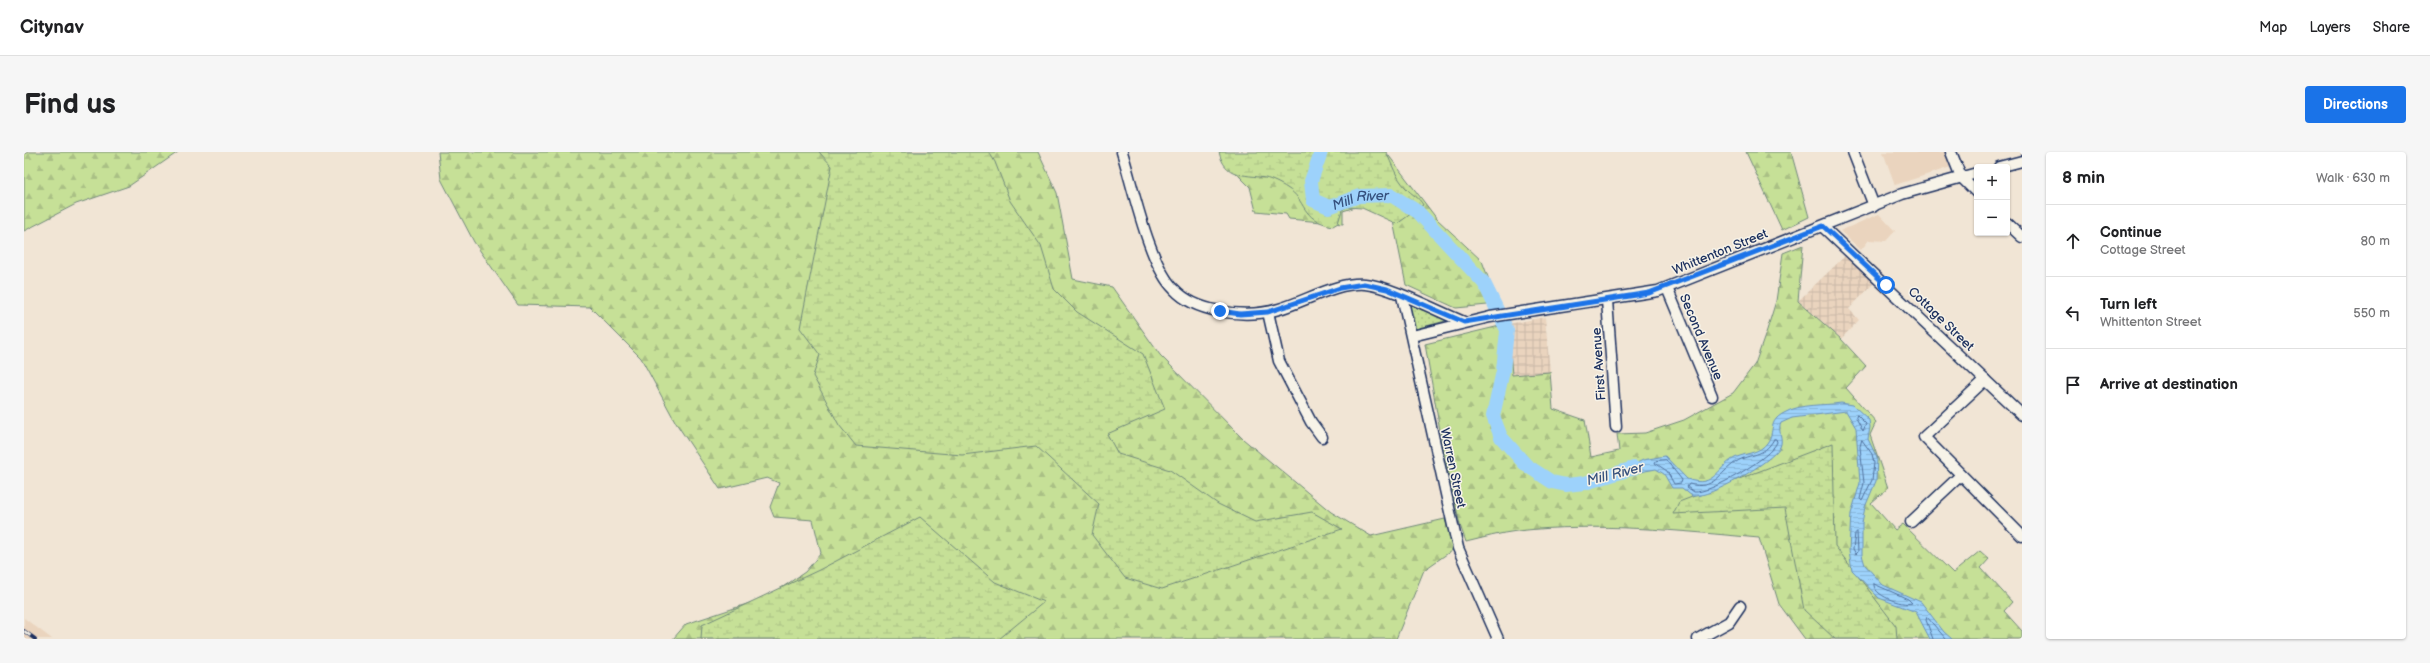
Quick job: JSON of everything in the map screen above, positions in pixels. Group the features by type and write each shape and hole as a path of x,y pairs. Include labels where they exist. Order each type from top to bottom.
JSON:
{"street":[{"path":"1122,152 1152,251 1170,285 1182,296 1202,307 1240,314 1268,312 1353,285 1375,285 1464,322"},
{"path":"1853,152 1874,206"},
{"path":"1951,152 1960,177 1974,190"},
{"path":"2010,164 2022,161"},
{"name":"Whittenton Street","path":"1412,336 1464,322 1512,313 1649,293 1666,288 1913,190 1974,173"},
{"name":"Cottage Street","path":"1823,226 2022,415"},
{"path":"2010,226 2022,237"},
{"name":"Second Avenue","path":"1666,288 1712,396"},
{"name":"Warren Street","path":"1402,296 1458,548 1498,639"},
{"name":"First Avenue","path":"1607,300 1616,427"},
{"path":"1268,312 1279,361 1311,422 1322,437"},
{"path":"1985,380 1924,437 2022,536"},
{"path":"1911,522 1962,475"},
{"path":"1698,639 1729,622 1740,606"}],"shaded area":[{"path":"1883,152 1949,152 1954,166 1895,185"},
{"path":"1879,214 1895,231 1886,241 1869,240 1861,250 1840,231"},
{"path":"1845,256 1874,283 1849,309 1859,320 1841,339 1798,301"},
{"path":"1545,317 1550,372 1512,376 1508,324"},
{"path":"24,618 52,639 24,639"}],"green space":[{"path":"28,152 178,152 129,186 76,204 24,231 24,154"},
{"path":"438,152 1038,152 1057,193 1073,279 1112,287 1160,355 1243,439 1331,512 1371,536 1445,519 1454,549 1424,570 1396,639 673,639 686,624 768,597 805,572 821,553 813,520 774,517 770,507 779,483 767,478 720,489 676,423 641,358 590,307 518,305 474,242 441,179"},
{"path":"819,152 989,152 995,162 1010,201 1041,246 1054,289 1077,312 1143,354 1165,409 1107,434 1118,454 1170,470 1218,504 1255,522 1312,512 1342,529 1162,589 1125,578 1092,535 1099,504 1036,446 962,455 856,446 839,425 813,376 820,355 800,328 832,166"},
{"path":"1219,152 1386,152 1394,171 1400,180 1423,205 1397,224 1362,208 1347,207 1342,210 1338,223 1333,226 1322,223 1309,215 1298,198 1282,185 1267,179 1242,175 1230,171 1222,160"},
{"path":"1386,152 1437,219 1482,261 1498,304 1456,308 1406,285 1392,216 1368,203 1343,211 1343,224 1289,219 1286,214 1256,211 1250,187 1225,162"},
{"path":"1746,152 1791,152 1809,217 1782,230"},
{"path":"1803,245 1798,301 1841,339 1866,366 1846,388 1876,422 1870,435 1888,488 1871,503 1895,530 1903,524 1953,573 1980,551 1989,559 1981,568 2012,602 2004,611 2022,631 2022,639 1805,639 1779,604 1759,538 1638,528 1577,527 1517,531 1466,542 1460,525 1443,448 1425,344 1508,324 1512,375 1550,372 1553,409 1585,420 1591,457 1619,451 1617,434 1645,433 1684,420 1733,393 1755,364 1776,301 1783,253"},
{"path":"1409,303 1449,320 1415,329"},
{"path":"1833,443 1835,546 1896,626 1897,639 1835,639 1804,610 1785,508 1673,514 1679,502"},
{"path":"920,517 995,582 1044,602 999,639 701,639 702,625 819,570"}],"water":[{"path":"1841,403 1853,405 1869,420 1870,427 1868,439 1877,458 1876,481 1865,507 1862,523 1862,555 1865,565 1883,585 1921,602 1944,632 1952,639 1930,639 1916,612 1879,598 1852,570 1849,550 1851,514 1860,483 1856,428 1846,411 1792,418 1781,423 1781,444 1774,454 1753,470 1726,486 1701,495 1692,496 1682,488 1672,488 1664,474 1656,469 1607,478 1643,460 1665,456 1687,479 1697,482 1711,479 1731,460 1761,449 1770,439 1775,420 1784,413 1805,406"}],"waterway":[{"name":"Mill River","path":"1321,152 1311,181 1313,200 1329,207 1359,196 1391,195 1418,212 1484,283 1507,330 1503,371 1493,416 1501,437 1526,465 1552,482 1566,485 1585,483 1634,468"}],"railway":[{"path":"24,631 35,639"}],"route":[{"path":"1220,311 1233,314 1268,312 1340,288 1364,284 1375,285 1387,289 1464,322 1512,313 1649,293 1666,288 1823,226 1886,285"}]}
